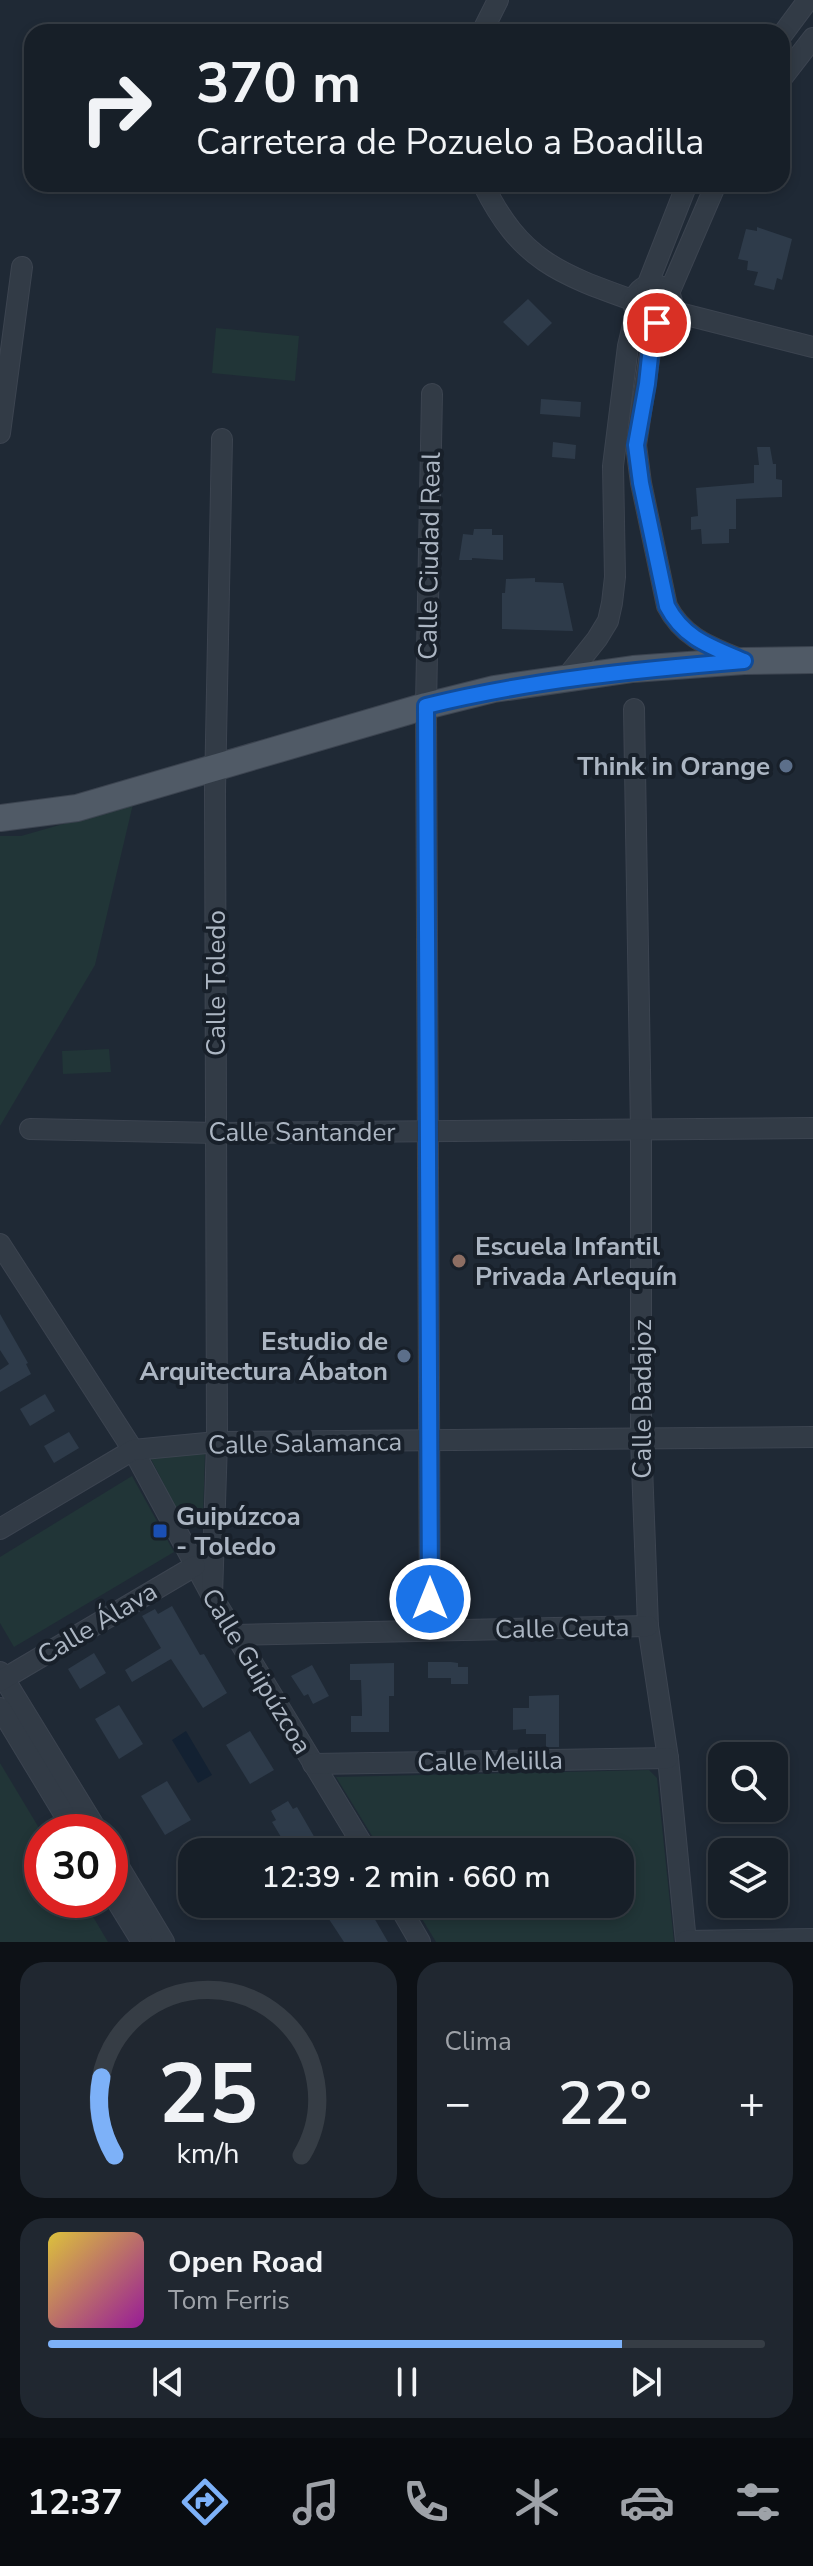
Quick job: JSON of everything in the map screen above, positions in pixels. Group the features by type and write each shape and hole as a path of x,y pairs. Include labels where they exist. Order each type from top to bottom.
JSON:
{"main road":[{"path":"8,813 77,808 494,689 633,669 744,661 813,660"}],"street":[{"path":"486,24 498,0"},
{"path":"790,24 808,0"},
{"path":"790,68 813,38"},
{"path":"487,192 499,215 530,252 564,274 639,300 663,288 666,309"},
{"path":"566,678 608,621 615,577 613,466 628,346 639,300 684,192"},
{"path":"713,192 651,347 636,445 667,606 675,621 698,641 744,661"},
{"path":"0,433 22,267"},
{"path":"639,300 641,319 666,309 813,347"},
{"name":"Calle Ciudad Real","path":"430,1630 426,706 432,394"},
{"name":"Calle Toledo","path":"212,1596 217,1442 216,769 222,439"},
{"name":"Calle Badajoz","path":"634,709 641,1130 641,1439 648,1626 668,1758 686,1942"},
{"name":"Calle Santander","path":"30,1129 217,1133 813,1128"},
{"name":"Calle Guipúzcoa","path":"0,1244 133,1450 212,1596 358,1838"},
{"name":"Calle Salamanca","path":"133,1450 217,1442 813,1437"},
{"path":"0,1529 133,1450"},
{"path":"179,1536 195,1538 214,1526"},
{"name":"Calle Álava","path":"1,1677 195,1566"},
{"name":"Calle Ceuta","path":"235,1635 648,1626"},
{"path":"1,1677 87,1814"},
{"path":"0,1708 64,1814"},
{"name":"Calle Melilla","path":"313,1764 668,1758"},
{"path":"128,1882 164,1942"},
{"path":"127,1918 142,1942"},
{"path":"406,1918 420,1942"},
{"path":"686,1942 813,1939"}],"green space":[{"path":"216,328 299,336 295,381 212,373"},
{"path":"133,804 95,965 0,1126 0,836 21,836"},
{"path":"109,1049 111,1072 63,1074 62,1051"},
{"path":"205,1453 203,1518 201,1527 190,1528 183,1522 151,1459"},
{"path":"132,1476 174,1552 14,1647 0,1623 0,1557"},
{"path":"0,1763 31,1814 24,1814 24,1918 94,1918 108,1942 0,1942"},
{"path":"649,1770 657,1778 674,1942 436,1942 421,1918 634,1918 634,1838 373,1838 336,1777"}],"water":[{"path":"186,1731 212,1775 198,1783 172,1740"}],"building":[{"path":"757,227 792,239 782,280 777,278 774,290 754,285 758,272 747,270 748,261 738,259 746,229 757,231"},
{"path":"528,299 552,323 528,346 503,322"},
{"path":"541,399 581,402 580,417 540,414"},
{"path":"553,442 576,445 575,459 552,457"},
{"path":"757,447 770,447 773,464 776,464 776,479 782,480 782,497 736,499 736,529 729,529 729,543 702,544 701,529 691,530 691,517 698,516 696,488 754,483 754,465 759,465"},
{"path":"474,529 492,529 492,535 503,535 503,560 459,560 463,534 473,535"},
{"path":"535,578 535,582 563,583 573,631 502,629 502,593 505,593 506,579"},
{"path":"0,1314 31,1374 0,1392 0,1370 9,1364 0,1350"},
{"path":"45,1394 55,1411 30,1426 20,1409"},
{"path":"69,1432 79,1448 54,1463 44,1446"},
{"path":"172,1606 200,1655 204,1654 227,1693 203,1708 171,1659 132,1682 125,1670 161,1648 142,1616 155,1609 158,1614"},
{"path":"94,1653 106,1673 80,1689 68,1669"},
{"path":"428,1662 451,1662 458,1663 458,1667 468,1667 468,1684 451,1684 451,1678 428,1678"},
{"path":"394,1663 394,1696 389,1696 389,1732 351,1732 351,1716 362,1716 362,1710 361,1680 350,1680 350,1664"},
{"path":"312,1665 329,1696 313,1704 291,1676"},
{"path":"559,1695 559,1747 546,1747 546,1734 526,1734 526,1729 513,1730 513,1708 529,1708 529,1696"},
{"path":"119,1705 143,1744 119,1759 95,1719"},
{"path":"250,1731 274,1770 250,1784 226,1745"},
{"path":"167,1781 191,1820 165,1835 141,1796"},
{"path":"288,1801 293,1809 297,1807 315,1838 282,1838 272,1822 276,1820 271,1811"},
{"path":"328,1918 374,1918 388,1942 344,1942"}],"place":[{"name":"Think in Orange","path":"786,766"},
{"name":"Escuela Infantil Privada Arlequín","path":"459,1261"},
{"name":"Estudio de Arquitectura Ábaton","path":"404,1356"},
{"name":"Guipúzcoa - Toledo","path":"160,1531"}],"route":[{"path":"430,1599 426,706 494,689 566,678 633,669 744,661 698,641 675,621 667,606 636,445 657,323"}]}
